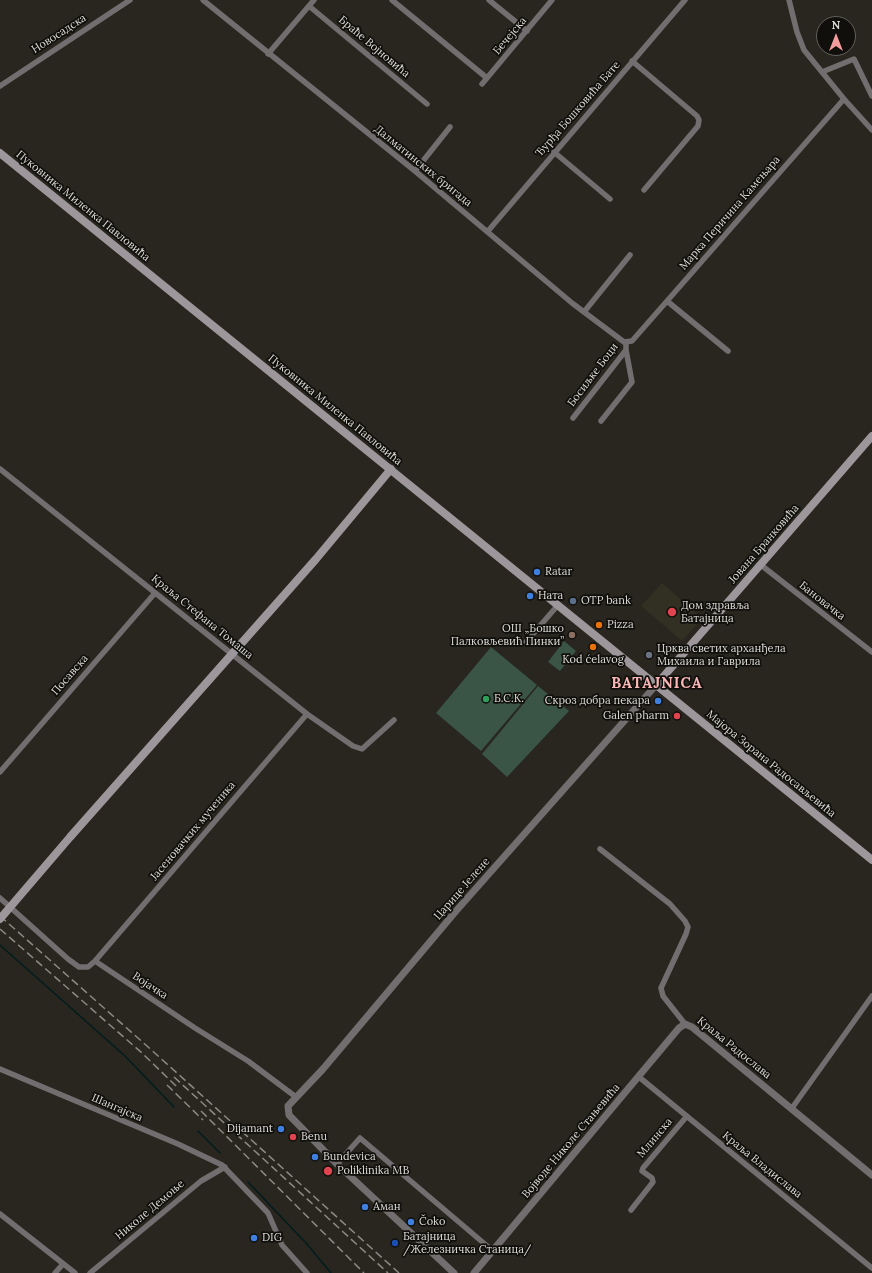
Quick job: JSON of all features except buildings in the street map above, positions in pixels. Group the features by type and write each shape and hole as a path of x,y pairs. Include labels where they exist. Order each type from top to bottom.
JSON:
{"main road":[{"name":"Пуковника Миленка Павловића","path":"0,153 656,684"},
{"name":"Јована Бранковића","path":"656,684 872,436"},
{"path":"0,919 71,836 316,559 391,469"},
{"name":"Мајора Зорана Радосављевића","path":"656,684 872,860"}],"street":[{"name":"Новосадска","path":"0,86 130,0"},
{"name":"Далматинских бригада","path":"203,0 268,54 415,171 584,312 621,341 629,342"},
{"path":"268,54 314,0"},
{"path":"392,0 487,78"},
{"path":"489,0 527,31"},
{"name":"Бечејска","path":"482,84 552,0"},
{"name":"Ђурђа Бошковића Бате","path":"488,231 685,0"},
{"path":"789,0 802,44 822,72 872,130"},
{"name":"Браће Војновића","path":"309,6 427,104"},
{"path":"822,72 854,58 872,96"},
{"path":"632,61 698,116 699,120 698,126 644,190"},
{"name":"Марка Перичина Камењара","path":"629,342 667,301 844,99"},
{"path":"415,171 450,127"},
{"path":"554,152 610,199"},
{"path":"584,312 630,255"},
{"path":"667,301 728,351"},
{"name":"Босиљке Боци","path":"573,418 626,350 629,342"},
{"path":"601,421 632,382 626,350"},
{"name":"Краља Стефана Томаша","path":"1,471 307,714 358,748 366,746 394,720"},
{"name":"Бановачка","path":"760,565 872,652"},
{"name":"Посавска","path":"0,772 155,593"},
{"path":"526,642 558,605"},
{"name":"Царице Јелене","path":"336,1164 293,1120 287,1110 296,1097 323,1069 456,911 656,684"},
{"name":"Јасеновачких мученика","path":"95,961 307,714"},
{"name":"Краља Радослава","path":"600,849 670,904 685,921 688,927 661,988 664,996 685,1024 692,1027 872,1175"},
{"path":"0,898 75,965 86,968 95,961"},
{"name":"Војачка","path":"95,961 248,1061 296,1097"},
{"path":"792,1108 872,996"},
{"name":"Војводе Николе Стањевића","path":"474,1273 494,1251 679,1028 685,1024"},
{"name":"Шангајска","path":"0,1069 178,1144 225,1167"},
{"name":"Краља Владислава","path":"639,1077 872,1268"},
{"name":"Млинска","path":"631,1210 653,1182 652,1178 642,1171 643,1168 687,1116"},
{"path":"454,1273 336,1164 360,1138 494,1251"},
{"path":"225,1167 268,1213 282,1245 307,1273"},
{"name":"Николе Демоње","path":"90,1273 201,1181 225,1167"},
{"path":"0,1214 75,1273"},
{"path":"55,1273 63,1264"}],"shaded area":[{"name":"Дом здравља Батајница","path":"662,583 702,618 682,641 641,606"}],"green space":[{"path":"564,641 576,651 560,671 548,662"},
{"name":"Б.С.К.","path":"491,647 537,685 481,751 436,713"},
{"path":"538,686 569,711 507,777 482,754"}],"waterway":[{"path":"0,945 125,1056 174,1107"},
{"path":"198,1131 220,1153"},
{"path":"248,1182 306,1243 331,1273"}],"railway":[{"path":"0,916 399,1273"},
{"path":"0,929 142,1053 177,1087"},
{"path":"174,1077 388,1273"},
{"path":"167,1085 203,1120"},
{"path":"201,1111 364,1273"}],"place":[{"name":"Ratar","path":"537,572"},
{"name":"Ната","path":"530,596"},
{"name":"OTP bank","path":"573,601"},
{"name":"Дом здравља Батајница","path":"672,612"},
{"name":"Pizza","path":"599,625"},
{"name":"ОШ „Бошко Палковљевић Пинки”","path":"572,635"},
{"name":"Kod ćelavog","path":"593,647"},
{"name":"Црква светих арханђела Михаила и Гаврила","path":"649,655"},
{"name":"Б.С.К.","path":"486,699"},
{"name":"Скроз добра пекара","path":"658,701"},
{"name":"Galen pharm","path":"677,716"},
{"name":"Dijamant","path":"281,1129"},
{"name":"Benu","path":"293,1137"},
{"name":"Bundevica","path":"315,1157"},
{"name":"Poliklinika MB","path":"328,1171"},
{"name":"Аман","path":"365,1207"},
{"name":"Čoko","path":"411,1222"},
{"name":"DIG","path":"254,1238"},
{"name":"Батајница /Железничка Станица/","path":"395,1243"}],"district":[{"name":"BATAJNICA","path":"657,684"}]}
